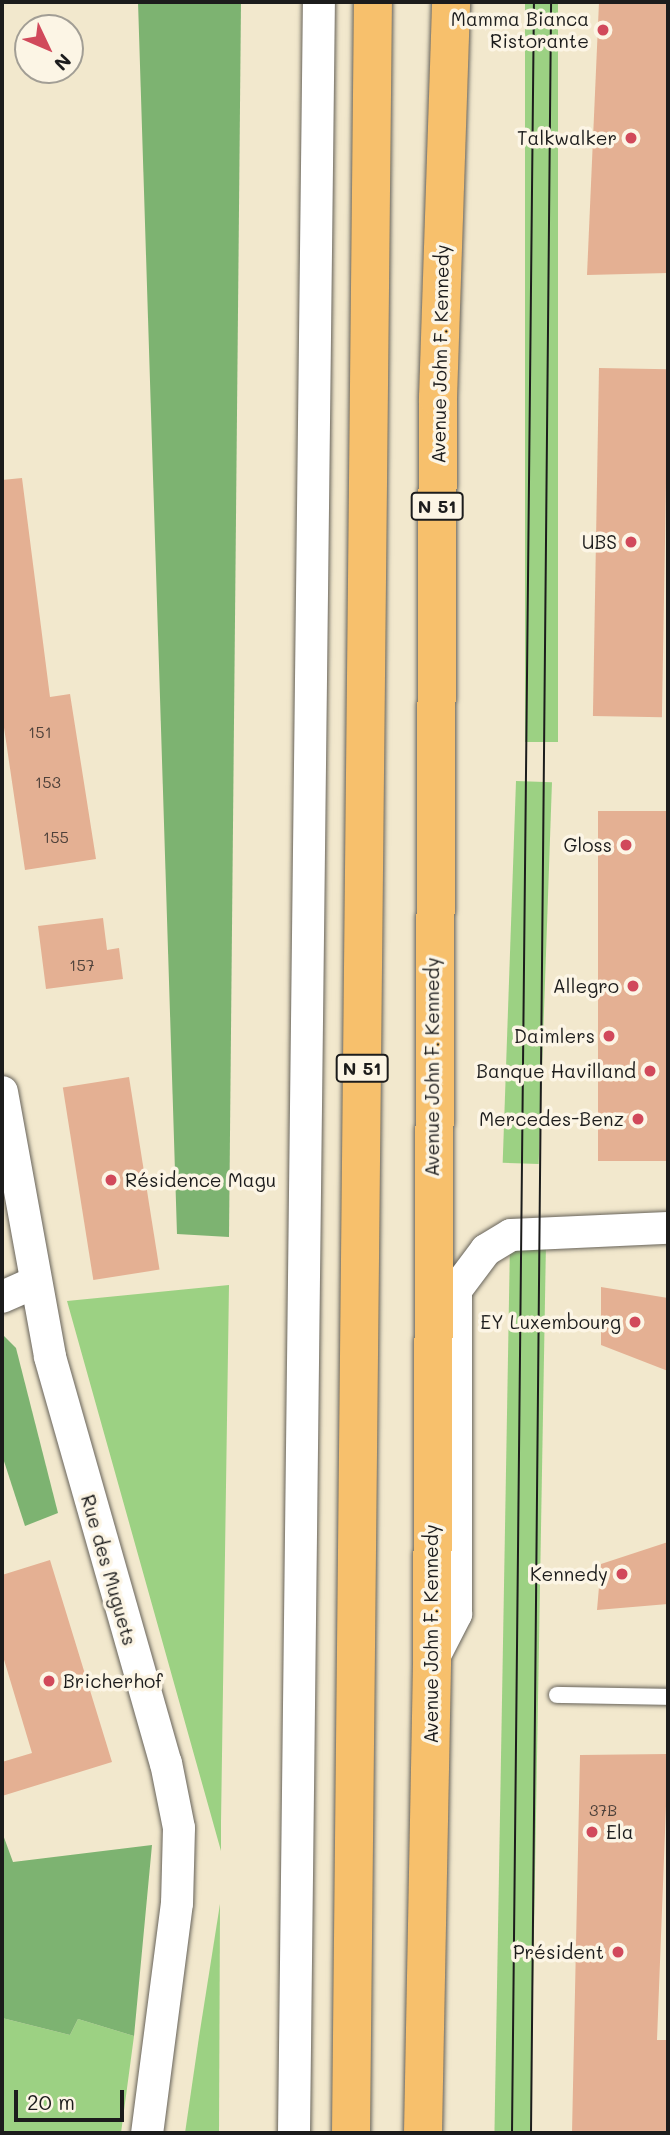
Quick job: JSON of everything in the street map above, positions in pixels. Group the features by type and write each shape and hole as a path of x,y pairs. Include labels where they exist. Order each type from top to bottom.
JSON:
{"main road":[{"name":"N 51","path":"351,2133 373,2"},
{"name":"Avenue John F. Kennedy","path":"423,2133 432,1660 437,440 451,2"}],"street":[{"path":"294,2133 319,2"},
{"name":"Rue des Muguets","path":"2,1092 34,1283 179,1828 177,1903 147,2133"},
{"path":"432,1660 456,1614 456,1290 499,1240 611,1229 668,1228"},
{"path":"2,1297 34,1283"}],"lane":[{"path":"557,1695 668,1697"}],"green space":[{"path":"138,2 241,2 229,1237 177,1234"},
{"path":"525,2 558,2 558,742 525,742"},
{"path":"516,781 552,782 539,1164 503,1163"},
{"path":"510,1241 546,1242 530,2133 494,2132"},
{"path":"229,1285 221,1823 221,1851 67,1301"},
{"path":"2,1334 16,1348 58,1513 25,1526 2,1455"},
{"path":"2,1832 13,1862 152,1845 134,2036 78,2019 70,2035 2,2018"},
{"path":"220,1904 219,2133 185,2133 199,2037"},
{"path":"2,2018 70,2035 78,2019 134,2036 121,2133 2,2133"}],"building":[{"name":"Talkwalker","path":"599,2 668,2 668,273 587,275"},
{"name":"UBS","path":"599,368 668,369 662,717 593,716"},
{"path":"22,478 50,697 70,694 96,859 25,870 2,714 2,480"},
{"name":"Allegro","path":"598,811 668,811 668,1161 598,1161"},
{"path":"103,918 107,950 119,948 123,979 46,989 38,926"},
{"name":"Résidence Magu","path":"129,1077 160,1270 93,1280 63,1087"},
{"name":"EY Luxembourg","path":"601,1287 668,1298 668,1371 601,1345"},
{"path":"668,1542 668,1604 597,1610 601,1564"},
{"name":"Bricherhof","path":"50,1560 112,1762 2,1796 2,1762 32,1753 2,1653 2,1575"},
{"name":"Président","path":"668,1754 657,2040 668,2040 668,2133 572,2133 580,1755"}],"tram line":[{"path":"512,2133 534,2"},
{"path":"531,2133 551,2"}],"place":[{"name":"Mamma Bianca Ristorante","path":"603,30"},
{"name":"Talkwalker","path":"631,138"},
{"name":"UBS","path":"631,542"},
{"name":"Gloss","path":"626,845"},
{"name":"Allegro","path":"633,986"},
{"name":"Daimlers","path":"609,1036"},
{"name":"Banque Havilland","path":"650,1071"},
{"name":"Mercedes-Benz","path":"638,1119"},
{"name":"Résidence Magu","path":"111,1180"},
{"name":"EY Luxembourg","path":"635,1322"},
{"name":"Kennedy","path":"622,1574"},
{"name":"Bricherhof","path":"49,1681"},
{"name":"Ela","path":"592,1832"},
{"name":"Président","path":"618,1952"}]}
